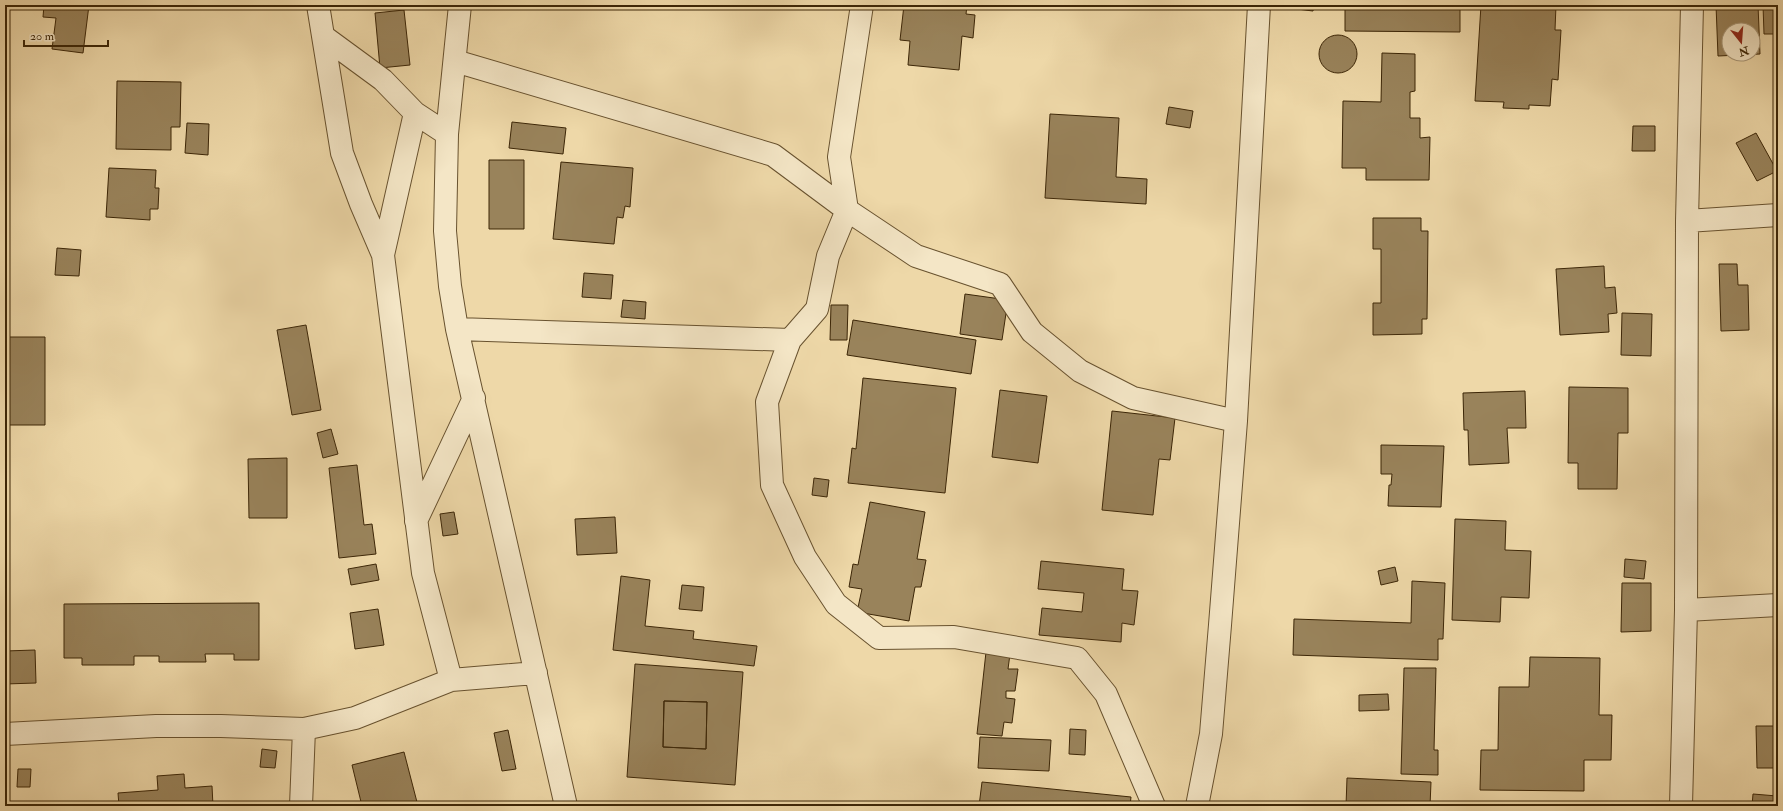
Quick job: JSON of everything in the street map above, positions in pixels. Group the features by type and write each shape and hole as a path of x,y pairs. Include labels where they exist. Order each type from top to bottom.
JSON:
{"street":[{"path":"318,5 342,153 366,216 383,255 423,573 451,680"},
{"path":"460,5 447,134 445,231 450,286 457,329 474,398 566,806"},
{"path":"862,5 839,157 847,210 828,256 817,308 790,340 767,402 772,485 805,557 836,604 879,638 954,637 1077,658 1106,694 1154,806"},
{"path":"1197,806 1212,734 1236,420 1259,5"},
{"path":"1681,806 1686,610 1687,221 1692,5"},
{"path":"323,36 383,80 415,113 447,134"},
{"path":"455,61 773,155 847,210 916,256 1000,284 1032,332 1080,371 1133,398 1236,420"},
{"path":"383,255 415,113"},
{"path":"1687,221 1778,215"},
{"path":"457,329 790,340"},
{"path":"416,521 474,398"},
{"path":"1686,610 1778,605"},
{"path":"5,734 156,726 221,726 304,729 355,718 451,680 536,674"},
{"path":"301,806 304,729"}],"building":[{"path":"44,5 89,5 83,53 52,49 56,18 43,17"},
{"path":"904,5 967,5 966,14 975,15 973,38 962,36 959,70 908,65 910,41 900,40"},
{"path":"1289,5 1314,5 1313,11 1289,8"},
{"path":"1345,5 1460,5 1460,32 1345,31"},
{"path":"1481,5 1556,5 1555,30 1561,30 1558,80 1552,79 1550,106 1529,105 1529,109 1503,108 1504,102 1475,101"},
{"path":"1716,5 1758,5 1759,22 1721,22 1721,56 1718,56"},
{"path":"1763,5 1778,5 1778,34 1764,34"},
{"path":"404,10 410,65 380,68 375,13"},
{"path":"1334,35 1342,35 1352,40 1356,47 1356,61 1352,68 1342,73 1334,73 1324,68 1322,65 1319,58 1319,50 1324,40 1327,38"},
{"path":"1382,53 1415,54 1415,91 1410,92 1410,118 1420,118 1420,138 1430,137 1429,180 1366,180 1366,168 1342,168 1343,101 1381,102"},
{"path":"5,69 8,69 5,108"},
{"path":"117,81 181,82 180,127 171,127 171,150 116,149"},
{"path":"1169,107 1193,111 1190,128 1166,124"},
{"path":"1050,114 1119,118 1116,177 1147,179 1146,204 1045,198"},
{"path":"512,122 566,128 563,154 509,148"},
{"path":"187,123 209,124 208,155 185,153"},
{"path":"1633,126 1655,126 1655,151 1632,151"},
{"path":"1756,133 1777,171 1757,181 1736,143"},
{"path":"489,160 524,160 524,229 489,229"},
{"path":"561,162 633,168 630,207 625,206 623,218 617,217 614,244 553,239"},
{"path":"109,168 156,170 155,188 159,188 158,209 150,209 150,220 106,217"},
{"path":"1373,218 1421,218 1421,231 1428,231 1427,319 1422,319 1422,334 1373,335 1373,303 1381,303 1381,249 1373,249"},
{"path":"57,248 81,250 79,276 55,275"},
{"path":"1719,264 1737,264 1738,285 1748,285 1749,330 1721,331"},
{"path":"1604,266 1605,288 1615,287 1617,313 1608,314 1609,332 1560,335 1556,269"},
{"path":"584,273 613,275 611,299 582,297"},
{"path":"965,294 1008,300 1002,340 960,334"},
{"path":"623,300 646,302 645,319 621,317"},
{"path":"831,305 848,305 847,340 830,340"},
{"path":"1622,313 1652,314 1651,356 1621,355"},
{"path":"853,320 976,340 971,374 847,355"},
{"path":"306,325 321,410 292,415 277,330"},
{"path":"5,337 45,337 45,425 5,425"},
{"path":"863,378 956,388 945,493 848,483 852,448 856,449"},
{"path":"1569,387 1628,388 1628,433 1618,433 1617,489 1578,489 1578,463 1568,463"},
{"path":"1000,390 1047,396 1038,463 992,457"},
{"path":"1525,391 1526,428 1507,428 1509,463 1469,465 1468,430 1464,430 1463,393"},
{"path":"1112,411 1175,418 1170,460 1159,459 1153,515 1102,510"},
{"path":"331,429 338,454 323,458 317,433"},
{"path":"1381,445 1444,446 1441,507 1388,506 1389,485 1391,485 1392,474 1381,474"},
{"path":"287,458 287,518 249,518 248,459"},
{"path":"357,465 364,525 372,524 376,554 339,558 329,468"},
{"path":"814,478 829,480 827,497 812,495"},
{"path":"870,502 925,512 917,559 926,560 921,587 915,587 909,621 857,612 862,589 849,587 853,564 858,565"},
{"path":"454,512 458,534 443,536 440,514"},
{"path":"615,517 617,553 577,555 575,519"},
{"path":"1455,519 1506,521 1505,550 1531,551 1529,598 1501,597 1500,622 1452,620"},
{"path":"1625,559 1646,561 1644,579 1624,577"},
{"path":"1041,561 1124,569 1122,590 1138,591 1134,625 1122,623 1121,642 1039,635 1042,608 1082,612 1084,593 1038,589"},
{"path":"376,564 379,580 351,585 348,569"},
{"path":"1395,567 1398,581 1381,585 1378,571"},
{"path":"621,576 650,580 645,626 694,631 693,639 757,646 754,666 613,650"},
{"path":"1412,581 1445,583 1443,639 1438,639 1438,660 1293,655 1294,619 1411,623"},
{"path":"1622,583 1651,583 1651,631 1621,632"},
{"path":"682,585 704,587 702,611 679,609"},
{"path":"259,603 259,660 234,660 234,654 205,654 206,662 159,662 159,656 134,656 134,665 82,665 82,658 64,658 64,604"},
{"path":"378,609 384,645 355,649 350,613"},
{"path":"35,650 36,683 5,684 5,651"},
{"path":"986,652 1010,654 1008,669 1018,669 1015,691 1006,691 1006,698 1015,699 1012,723 1004,722 1002,736 977,734"},
{"path":"1530,657 1600,658 1599,715 1612,715 1611,760 1584,760 1584,791 1480,790 1481,750 1498,750 1499,687 1529,687"},
{"path":"635,664 743,672 735,785 627,777","holes":["664,701 707,702 706,749 663,747"]},
{"path":"1404,668 1436,668 1434,750 1438,750 1438,775 1401,774"},
{"path":"1388,694 1389,710 1359,711 1359,695"},
{"path":"664,701 707,702 706,749 663,747"},
{"path":"1756,726 1778,726 1778,768 1757,768"},
{"path":"1070,729 1086,730 1085,755 1069,754"},
{"path":"508,730 516,769 502,771 494,733"},
{"path":"980,737 1051,740 1049,771 978,768"},
{"path":"262,749 277,751 275,768 260,767"},
{"path":"404,752 418,806 362,806 352,765"},
{"path":"18,769 31,769 30,787 17,787"},
{"path":"184,774 185,788 212,786 213,806 119,806 118,793 158,790 157,776"},
{"path":"1347,778 1431,782 1430,806 1346,806"},
{"path":"982,782 1131,797 1130,806 979,806"},
{"path":"1778,786 1778,806 1752,806 1753,794 1777,796"}]}
